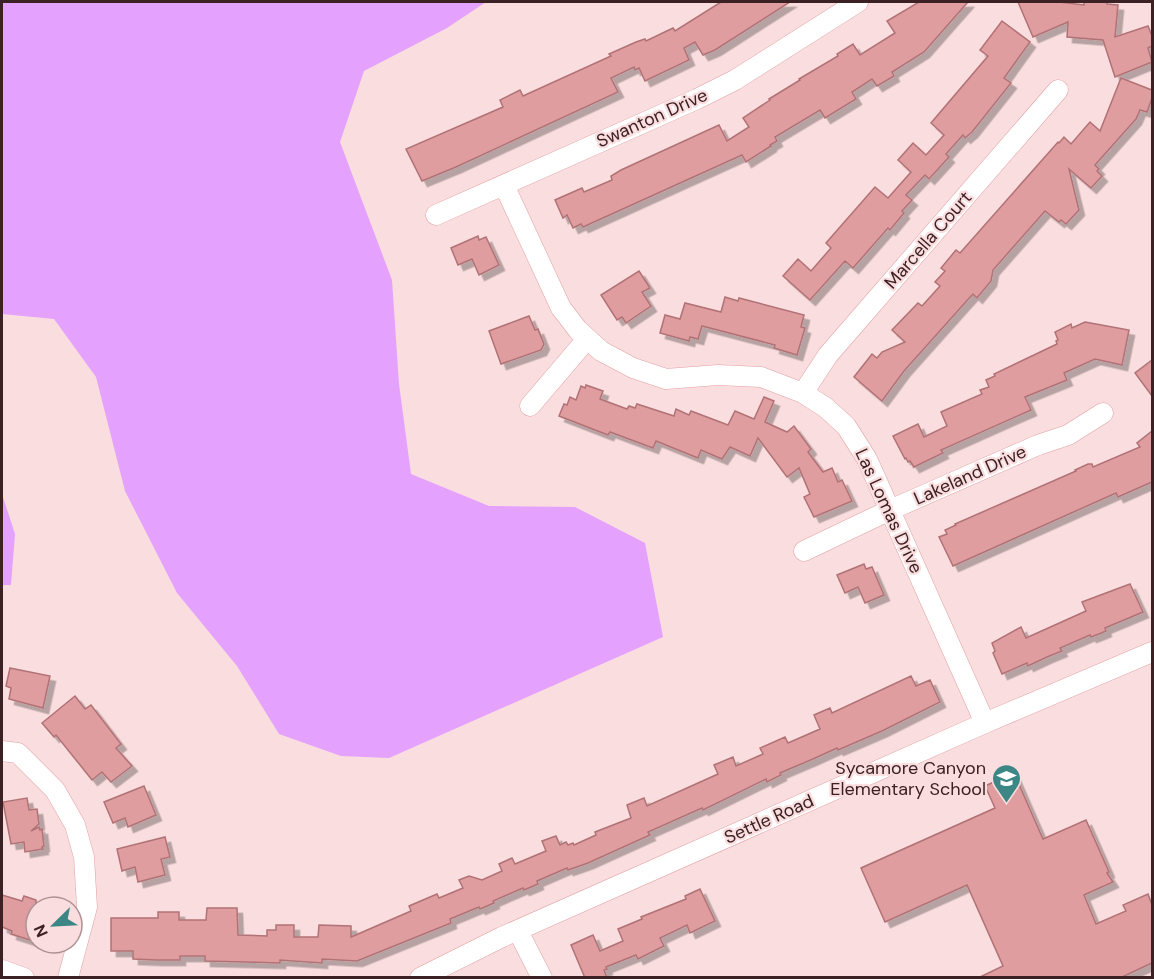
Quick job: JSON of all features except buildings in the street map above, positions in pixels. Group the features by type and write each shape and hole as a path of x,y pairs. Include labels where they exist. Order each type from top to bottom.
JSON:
{"street":[{"name":"Swanton Drive","path":"436,215 735,80 858,2"},
{"name":"Marcella Court","path":"803,393 828,355 1058,90"},
{"name":"Las Lomas Drive","path":"504,185 561,308 587,339 617,360 666,379 718,375 761,377 803,393 825,407 846,426 867,459 985,723"},
{"path":"530,406 587,339"},
{"name":"Lakeland Drive","path":"804,551 890,510 1038,445 1068,435 1102,413"},
{"name":"Settle Road","path":"420,978 518,930 985,723 1152,652"},
{"path":"2,751 18,753 55,790 75,825 84,857 87,908 68,978"},
{"path":"518,930 542,978"},
{"path":"2,970 24,978"}],"shaded area":[{"path":"2,2 486,2 447,28 364,71 340,142 392,280 399,384 411,474 489,506 575,507 645,543 663,637 389,758 341,756 279,734 237,666 177,593 125,491 96,377 54,319 2,314"},
{"path":"2,494 15,534 11,585 2,585"}],"place":[{"name":"Sycamore Canyon Elementary School","path":"1007,804"}]}
